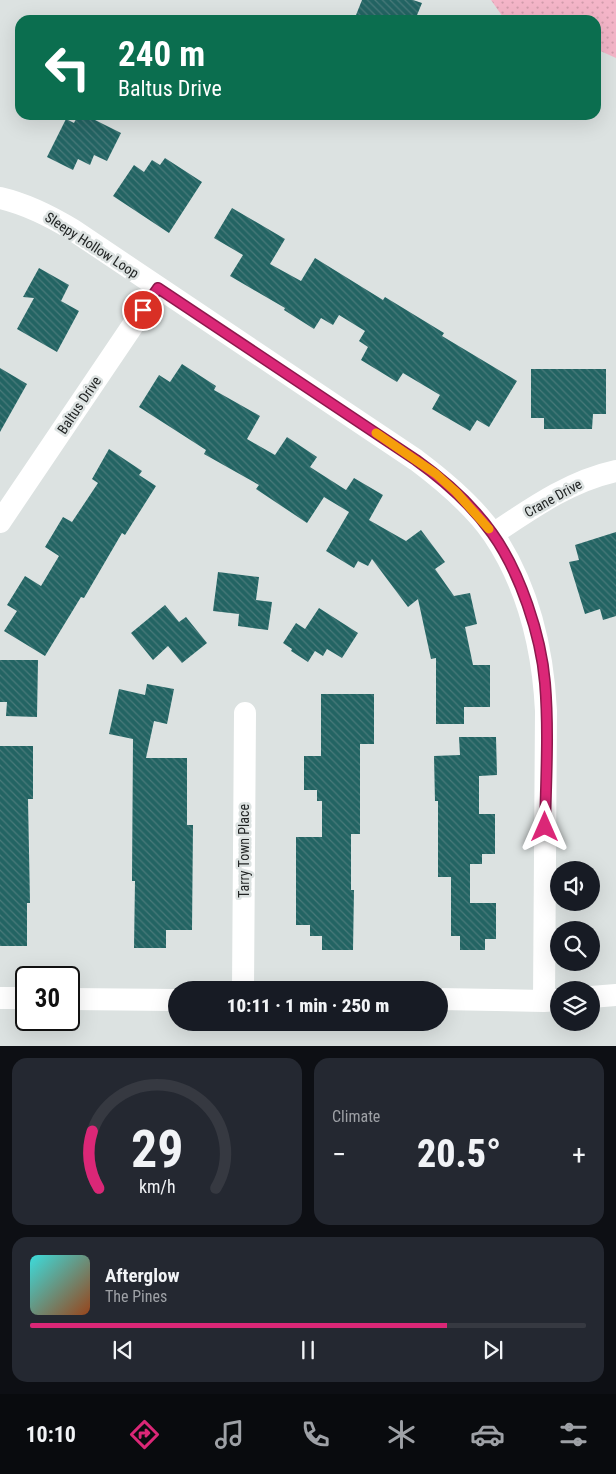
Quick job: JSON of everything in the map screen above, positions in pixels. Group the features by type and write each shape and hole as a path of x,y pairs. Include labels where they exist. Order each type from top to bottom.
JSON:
{"street":[{"name":"Sleepy Hollow Loop","path":"0,198 33,208 73,230 416,460 456,492 493,534 522,590 540,651 545,681 551,981"},
{"name":"Baltus Drive","path":"0,522 158,288"},
{"name":"Crane Drive","path":"493,534 553,495 581,481 616,470"},
{"name":"Tarry Town Place","path":"243,981 245,713"},
{"path":"600,996 616,995"},
{"path":"0,998 15,998"},
{"path":"80,999 168,1000"},
{"path":"448,999 550,1000"}],"shaded area":[{"path":"491,0 616,0 616,58 601,51 601,15 502,15"}],"building":[{"path":"362,0 413,0 422,3 417,15 356,15"},
{"path":"66,120 74,123 76,120 95,120 121,133 107,161 94,155 90,165 78,159 73,170 47,157"},
{"path":"165,158 202,182 169,233 113,196 134,165 144,172 152,160 160,165"},
{"path":"232,208 285,239 270,264 301,281 315,258 383,300 385,297 444,333 442,336 517,381 489,427 477,420 470,431 432,409 440,395 403,373 397,382 361,360 368,347 359,341 365,331 339,315 333,325 321,318 314,329 284,310 285,308 230,276 243,255 214,238"},
{"path":"39,268 69,285 61,301 79,311 57,352 17,329 34,298 23,297"},
{"path":"182,364 216,386 214,390 260,416 247,439 275,455 287,437 317,457 310,467 346,490 354,478 383,495 369,520 406,541 421,530 445,562 435,569 454,596 470,593 477,624 465,627 473,665 490,665 490,707 464,707 464,724 436,724 436,658 431,659 418,599 408,607 372,559 368,566 358,561 354,568 326,551 349,512 324,497 307,523 256,489 259,485 204,454 206,450 139,407 159,375 170,382"},
{"path":"0,368 27,384 0,432"},
{"path":"531,369 606,369 606,414 593,414 592,429 544,429 544,418 531,418"},
{"path":"109,449 142,471 139,475 156,486 125,535 122,533 84,598 81,597 45,656 4,631 17,611 7,605 25,576 41,586 59,556 45,547 63,517 72,522 98,483 92,479"},
{"path":"616,532 616,616 603,620 600,609 585,614 569,562 579,560 575,545"},
{"path":"218,572 259,577 256,600 272,602 268,630 238,626 239,614 213,611"},
{"path":"165,605 179,622 186,617 207,643 182,663 168,646 153,660 131,633"},
{"path":"319,608 358,633 342,658 327,649 323,656 315,651 308,662 291,651 292,649 283,643 296,623 305,629"},
{"path":"0,660 38,660 37,717 6,716 7,702 0,702"},
{"path":"147,684 174,689 167,724 154,721 146,758 187,758 187,825 193,825 192,930 166,930 166,948 134,948 135,881 132,881 133,739 109,734 119,689 145,695"},
{"path":"321,694 374,694 374,744 360,744 360,834 351,834 351,890 354,890 353,950 322,950 322,936 310,936 310,925 296,925 296,837 322,837 322,801 317,801 317,790 304,790 304,756 321,756"},
{"path":"459,737 496,737 497,775 479,776 479,814 495,814 495,854 482,854 482,864 470,864 470,903 496,903 496,939 485,939 485,950 460,950 460,936 451,936 451,877 438,877 438,801 435,801 434,756 460,755"},
{"path":"0,746 33,746 33,799 28,799 30,903 27,903 27,946 0,946"}],"slow traffic":[{"path":"376,433 436,474 456,492 489,529"}],"route":[{"path":"143,310 158,288 436,474 456,492 493,534 522,590 540,651 545,681 546,711 545,827"}]}
